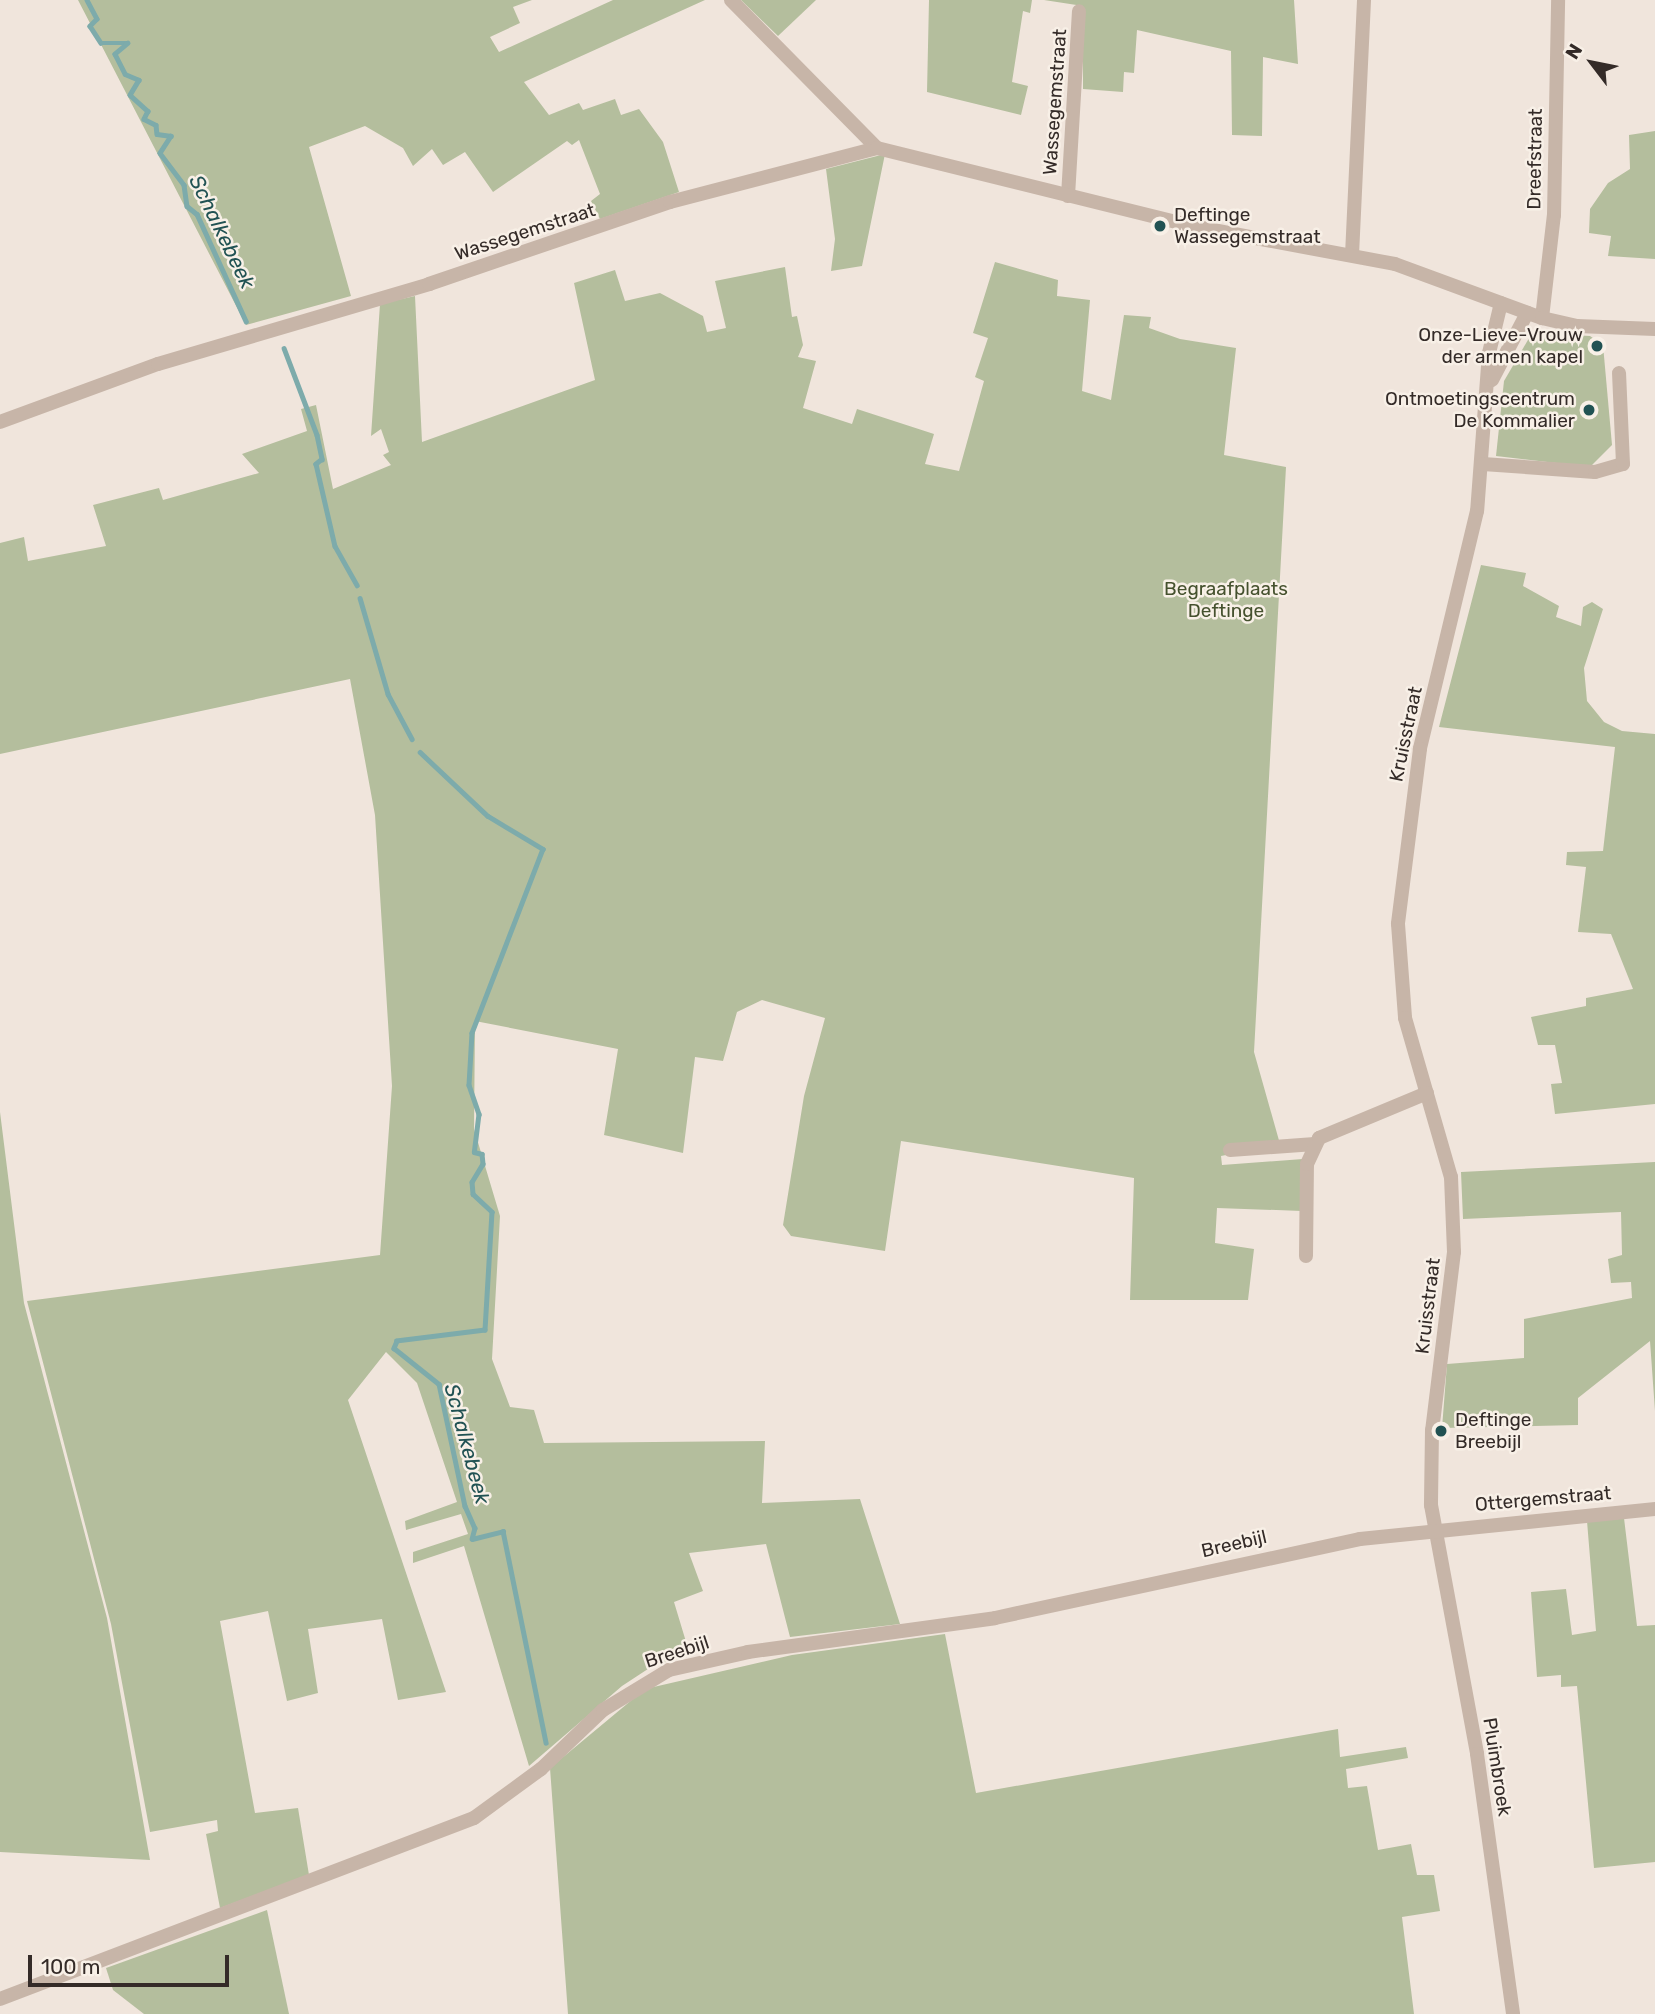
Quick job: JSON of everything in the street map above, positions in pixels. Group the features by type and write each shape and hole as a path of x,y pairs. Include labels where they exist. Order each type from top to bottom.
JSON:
{"street":[{"path":"731,0 877,148"},
{"path":"1352,255 1364,0"},
{"name":"Dreefstraat","path":"1542,318 1554,215 1558,0"},
{"name":"Wassegemstraat","path":"1068,196 1079,11"},
{"name":"Wassegemstraat","path":"0,422 170,360 429,284 670,202 877,148 1234,235 1395,264 1542,318 1598,328 1655,329"},
{"name":"Kruisstraat","path":"1434,1527 1432,1430 1454,1252 1451,1177 1405,1018 1398,924 1420,749 1469,557 1483,464 1490,384 1489,352 1501,303"},
{"name":"Kruisstraat","path":"1490,384 1527,313"},
{"path":"1483,464 1595,472 1623,464 1619,373"},
{"path":"1230,1150 1315,1144 1332,1131 1427,1093"},
{"path":"1306,1256 1306,1179 1315,1144"},
{"name":"Ottergemstraat","path":"1434,1527 1655,1509"},
{"name":"Breebijl","path":"0,1999 457,1827 511,1793 603,1710 669,1670 748,1652 995,1618 1280,1552 1434,1527"},
{"name":"Pluimbroek","path":"1434,1527 1477,1754 1513,2014"}],"green space":[{"path":"78,0 532,0 513,7 520,23 490,37 499,52 613,0 705,0 524,82 549,115 579,103 583,110 615,99 621,115 639,109 663,142 679,192 600,219 591,201 600,194 579,140 572,145 567,141 493,192 465,152 443,165 432,149 413,166 403,148 365,126 309,147 351,296 246,325"},
{"path":"741,0 816,0 778,36"},
{"path":"929,0 1032,0 1030,13 1023,11 1012,82 1028,86 1021,115 927,92"},
{"path":"1044,0 1294,0 1298,64 1263,57 1262,136 1232,135 1231,51 1137,30 1134,73 1124,72 1123,92 1083,89 1083,6"},
{"path":"1655,131 1655,259 1608,256 1611,236 1589,233 1590,209 1608,183 1630,169 1629,135"},
{"path":"885,154 862,266 831,271 835,239 826,169"},
{"name":"Begraafplaats Deftinge","path":"995,262 1058,280 1057,296 1090,300 1082,391 1111,400 1124,315 1151,317 1149,328 1180,339 1236,348 1224,455 1286,467 1254,1052 1280,1144 1221,1156 1222,1165 1303,1159 1302,1211 1217,1208 1215,1243 1254,1249 1248,1300 1130,1300 1134,1178 901,1141 885,1251 791,1236 783,1225 804,1096 825,1018 762,1000 737,1012 723,1061 695,1057 683,1153 604,1135 618,1049 475,1021 474,1129 500,1216 492,1359 510,1407 534,1410 544,1443 765,1441 762,1503 860,1499 900,1624 790,1637 766,1544 689,1553 703,1591 674,1602 690,1655 654,1665 622,1686 529,1766 464,1546 413,1563 413,1552 468,1534 461,1514 406,1530 405,1521 457,1502 417,1383 386,1352 348,1400 446,1692 398,1700 382,1619 308,1629 318,1693 287,1701 268,1611 220,1621 255,1813 298,1808 309,1875 220,1908 206,1834 218,1831 217,1820 150,1832 111,1624 27,1301 380,1255 392,1086 375,815 350,679 0,754 0,543 24,537 28,561 106,546 93,505 159,488 163,500 259,473 242,454 307,431 301,409 316,405 333,489 391,465 383,455 389,452 381,429 371,436 380,304 415,296 422,442 595,380 574,283 615,270 625,301 660,293 703,316 707,332 726,328 715,281 785,267 792,317 797,316 803,345 798,357 816,361 803,408 852,424 857,409 934,434 925,464 959,471 984,381 975,377 988,338 973,333"},
{"path":"1532,333 1590,336 1603,345 1612,445 1590,467 1496,456 1504,381"},
{"path":"1481,565 1526,573 1523,586 1559,606 1556,617 1581,626 1583,607 1592,602 1603,609 1584,668 1587,701 1604,722 1622,731 1655,734 1655,1104 1555,1114 1551,1084 1562,1083 1555,1045 1538,1045 1531,1017 1586,1006 1586,998 1633,989 1611,934 1578,932 1586,867 1566,865 1567,852 1603,851 1615,747 1439,727"},
{"path":"0,1112 24,1303 107,1618 150,1860 0,1852"},
{"path":"1655,1162 1655,1411 1650,1341 1578,1398 1578,1425 1442,1428 1447,1364 1524,1358 1524,1319 1632,1298 1631,1282 1611,1283 1608,1259 1622,1255 1621,1212 1463,1219 1461,1172"},
{"path":"1624,1518 1637,1626 1655,1625 1655,1862 1594,1868 1577,1686 1561,1687 1561,1675 1537,1677 1531,1592 1566,1589 1572,1635 1596,1631 1587,1521"},
{"path":"945,1634 976,1793 1338,1729 1340,1757 1406,1747 1408,1758 1346,1769 1348,1788 1367,1786 1378,1850 1411,1844 1417,1875 1434,1875 1440,1911 1402,1917 1414,2014 568,2014 550,1768 645,1689 792,1655"},
{"path":"267,1910 289,2014 144,2014 113,1990 106,1968"}],"waterway":[{"name":"Schalkebeek","path":"87,0 97,19 90,26 101,43 128,43 115,54 125,74 139,80 130,95 148,111 144,119 156,125 157,134 171,136 160,153 184,185 187,206 197,214 246,321"},
{"name":"Schalkebeek","path":"284,348 317,435 322,459 316,464 335,546 357,585"},
{"name":"Schalkebeek","path":"360,598 388,694 412,739"},
{"name":"Schalkebeek","path":"420,752 488,816 543,849 472,1033 469,1085 479,1114 474,1152 482,1154 483,1164 472,1182 473,1194 492,1212 485,1330 397,1341 394,1348 439,1384 465,1506 475,1528 472,1539 503,1531 546,1743"}],"place":[{"name":"Deftinge Wassegemstraat","path":"1160,226"},
{"name":"Onze-Lieve-Vrouw der armen kapel","path":"1597,346"},
{"name":"Ontmoetingscentrum De Kommalier","path":"1589,410"},
{"name":"Deftinge Breebijl","path":"1441,1431"}]}
